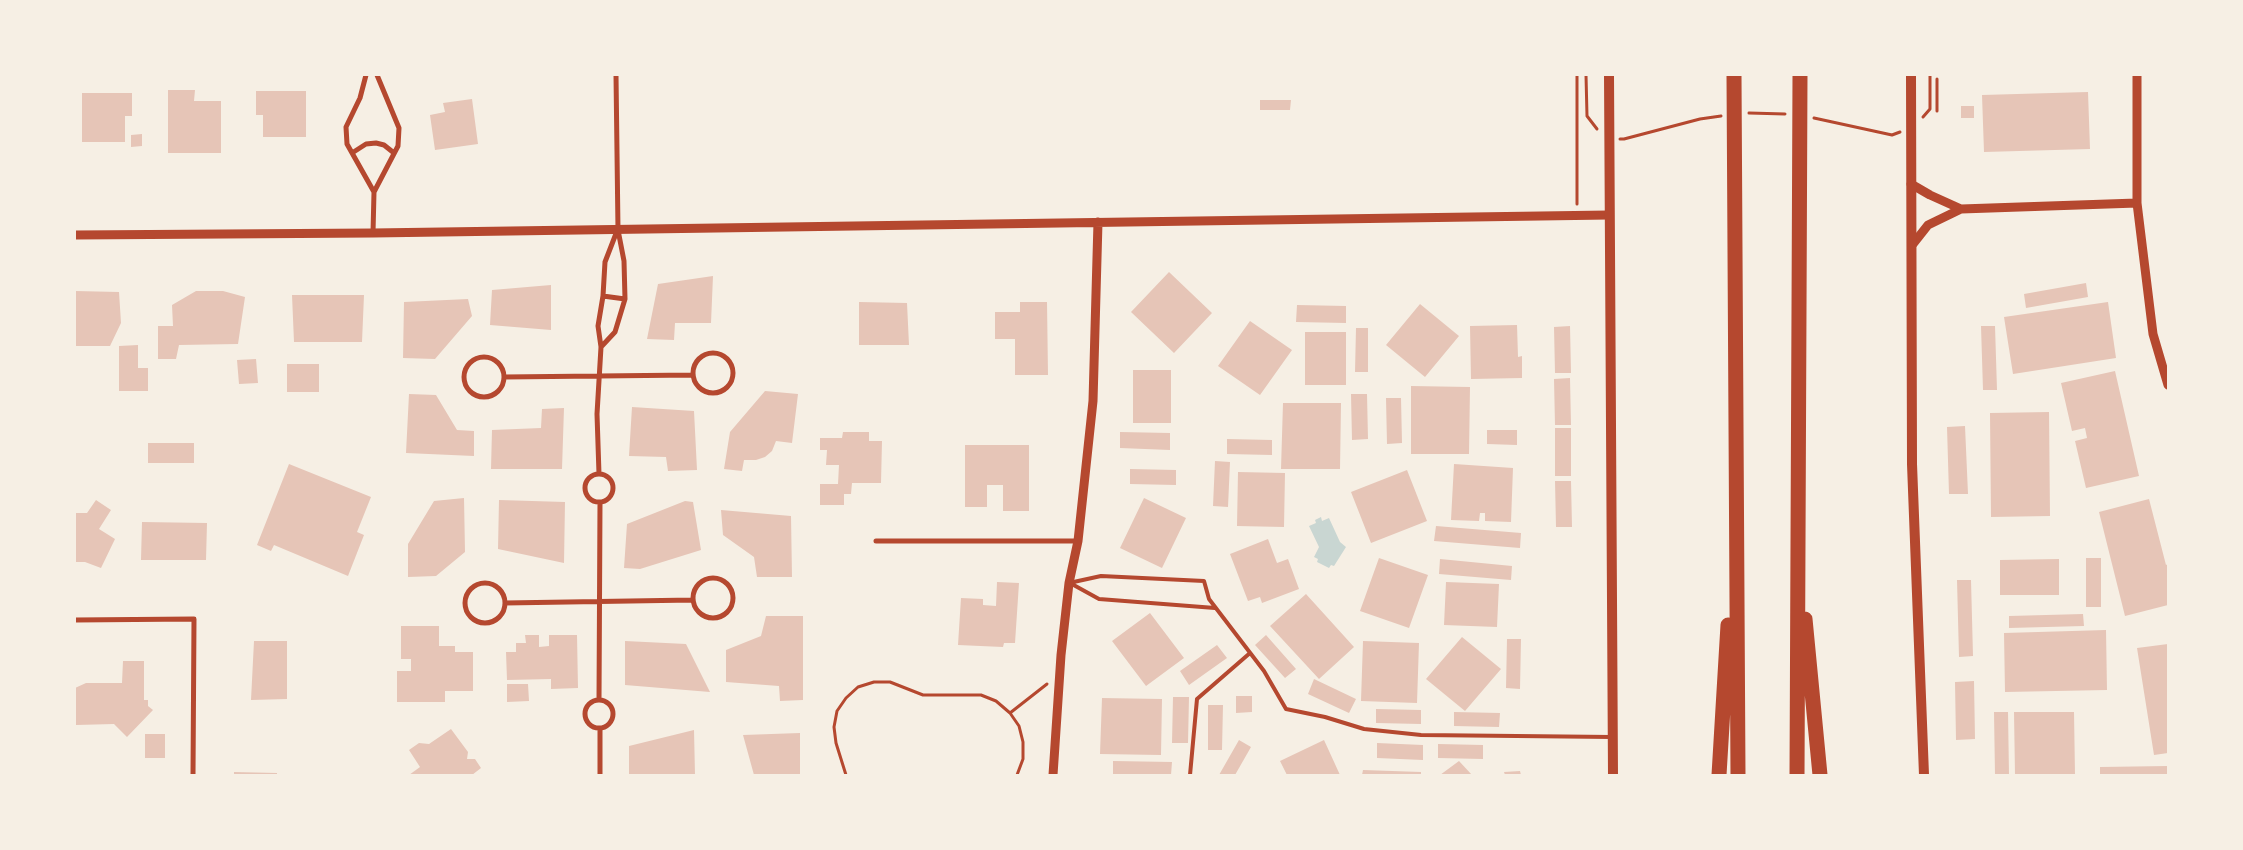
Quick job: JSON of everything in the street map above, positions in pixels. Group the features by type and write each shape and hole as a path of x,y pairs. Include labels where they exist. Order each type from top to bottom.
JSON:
{"highway":[{"path":"1734,75 1738,775"},
{"path":"1797,775 1800,75"},
{"path":"1719,775 1736,501"},
{"path":"1797,538 1820,775"}],"main road":[{"path":"1609,75 1613,775"},
{"path":"1911,75 1913,523 1924,775"}],"street":[{"path":"366,75 360,98 346,127 347,144 374,192"},
{"path":"373,233 374,192 398,146 399,128 377,75"},
{"path":"601,346 615,332 625,299 624,261 618,230 616,75"},
{"path":"2137,75 2137,203 2153,334 2168,385"},
{"path":"352,153 366,144 376,143 384,145 394,153"},
{"path":"1911,184 1961,209"},
{"path":"1913,244 1928,225 1961,209 2137,203"},
{"path":"75,235 618,230 1609,214"},
{"path":"1053,775 1059,673 1070,583 1078,541 1092,401 1098,222"},
{"path":"599,474 597,414 601,346 598,326 603,296 605,262 618,230"},
{"path":"603,296 625,299"},
{"path":"711,353 724,356 733,371 729,384 718,392 704,391 695,381 693,374 696,363 700,358 711,353"},
{"path":"487,357 499,364 504,377 503,383 495,393 484,396 472,393 464,377 468,364 474,360 487,357"},
{"path":"504,377 693,374"},
{"path":"599,474 608,477 613,485 609,498 600,502 588,497 586,489 588,480 599,474"},
{"path":"599,700 600,502"},
{"path":"876,541 1078,541"},
{"path":"711,578 723,581 731,590 733,596 730,610 725,614 712,618 699,612 693,600 696,588 711,578"},
{"path":"488,584 500,590 505,603 502,614 497,619 486,623 474,620 467,610 466,604 470,591 475,586 488,584"},
{"path":"505,603 693,600"},
{"path":"75,620 194,619 193,775"},
{"path":"599,700 608,703 613,711 609,724 600,728 588,722 586,714 588,706 599,700"},
{"path":"600,728 600,775"}],"lane":[{"path":"1070,583 1101,576 1204,581 1205,591 1264,671 1286,709 1325,717 1364,729 1421,735 1614,737"},
{"path":"1070,583 1099,599 1216,608"},
{"path":"1190,775 1197,699 1250,653"}],"path":[{"path":"1577,75 1577,215"},
{"path":"1586,75 1587,116 1602,136"},
{"path":"1921,120 1930,109 1930,75"},
{"path":"1937,79 1937,111"},
{"path":"1740,114 1794,115"},
{"path":"1617,138 1624,139 1700,119 1730,115"},
{"path":"1813,118 1892,136 1908,129"},
{"path":"1010,713 1059,673"},
{"path":"846,775 836,744 834,727 837,711 846,698 858,687 874,682 890,682 923,695 980,695 996,701 1010,713 1019,726 1023,742 1023,759 1017,775"}],"shaded area":[{"path":"1321,517 1322,521 1329,518 1340,542 1346,547 1334,566 1331,565 1329,568 1317,562 1318,559 1314,557 1319,547 1309,526 1316,523 1315,520"}],"building":[{"path":"168,90 195,90 194,101 221,101 221,153 168,153"},
{"path":"256,91 306,91 306,137 263,137 263,115 256,115"},
{"path":"2088,92 2090,149 1984,152 1982,95"},
{"path":"82,93 132,93 132,116 125,116 125,142 82,142"},
{"path":"472,99 478,144 435,150 430,115 445,112 443,103"},
{"path":"1260,100 1291,100 1290,110 1260,110"},
{"path":"1961,106 1974,106 1974,118 1961,118"},
{"path":"142,134 142,146 131,147 131,135"},
{"path":"1169,272 1212,313 1174,353 1131,312"},
{"path":"713,276 711,323 675,323 674,340 647,339 658,284"},
{"path":"2086,283 2088,297 2026,308 2024,294"},
{"path":"551,285 551,330 490,325 492,290"},
{"path":"75,291 119,292 121,323 110,346 75,346"},
{"path":"196,291 223,291 245,297 238,344 179,345 176,359 158,359 158,326 173,326 172,305"},
{"path":"292,295 364,295 362,342 294,342"},
{"path":"468,299 472,316 435,359 403,358 404,302"},
{"path":"859,302 907,303 909,345 859,345"},
{"path":"1020,302 1047,302 1048,375 1015,375 1015,339 995,339 995,312 1020,312"},
{"path":"2108,302 2116,358 2013,374 2004,317"},
{"path":"1420,304 1459,336 1425,377 1386,345"},
{"path":"1297,305 1346,306 1346,323 1296,322"},
{"path":"1250,321 1292,350 1260,395 1218,366"},
{"path":"1517,325 1518,357 1522,356 1522,378 1471,379 1470,326"},
{"path":"1570,326 1571,373 1555,373 1554,327"},
{"path":"1981,326 1995,326 1997,390 1983,390"},
{"path":"1356,328 1368,328 1368,372 1355,372"},
{"path":"1305,332 1346,332 1346,385 1305,385"},
{"path":"138,345 138,368 148,368 148,391 119,391 119,346"},
{"path":"256,359 258,383 239,384 237,360"},
{"path":"287,364 319,364 319,392 287,392"},
{"path":"1133,370 1171,370 1171,423 1133,423"},
{"path":"2115,371 2139,476 2086,488 2075,441 2087,438 2085,428 2072,431 2061,383"},
{"path":"1570,378 1571,425 1555,425 1554,379"},
{"path":"1411,386 1470,387 1469,454 1411,454"},
{"path":"765,391 798,394 792,443 776,441 772,451 765,457 756,460 744,460 742,471 724,469 730,432"},
{"path":"409,394 436,395 457,430 474,431 474,456 406,453"},
{"path":"1351,394 1367,394 1368,439 1352,440"},
{"path":"1386,398 1401,398 1402,443 1387,444"},
{"path":"1283,403 1341,403 1340,469 1281,469"},
{"path":"632,407 694,411 697,470 668,471 666,457 629,456"},
{"path":"564,408 562,469 491,469 492,430 541,428 542,409"},
{"path":"2049,412 2050,516 1991,517 1990,413"},
{"path":"1965,426 1968,494 1949,494 1947,427"},
{"path":"1555,428 1571,428 1571,476 1555,476"},
{"path":"1487,430 1517,430 1517,445 1487,444"},
{"path":"843,432 869,432 869,441 882,441 881,483 852,483 851,494 844,494 844,505 820,505 820,484 838,484 839,465 826,465 827,450 820,450 820,438 842,438"},
{"path":"1120,432 1170,433 1170,450 1120,448"},
{"path":"1227,439 1272,440 1272,455 1227,454"},
{"path":"148,443 194,443 194,463 148,463"},
{"path":"965,445 1029,445 1029,511 1003,511 1003,485 987,485 987,507 965,507"},
{"path":"1215,461 1230,462 1228,507 1213,506"},
{"path":"289,464 371,497 357,532 364,535 348,576 274,545 271,551 257,545"},
{"path":"1454,464 1513,468 1511,522 1485,521 1485,513 1480,513 1479,521 1451,520"},
{"path":"1130,469 1176,470 1176,485 1130,484"},
{"path":"1407,470 1427,521 1371,543 1351,492"},
{"path":"1238,472 1285,473 1284,527 1237,526"},
{"path":"1555,481 1571,481 1572,527 1556,527"},
{"path":"464,498 465,552 436,576 408,577 408,544 434,501"},
{"path":"1144,498 1186,518 1162,568 1120,548"},
{"path":"2149,499 2166,565 2168,564 2168,605 2125,616 2099,512"},
{"path":"96,500 111,510 99,529 115,539 101,568 85,562 75,562 75,513 87,513"},
{"path":"499,500 565,502 564,563 498,549"},
{"path":"685,501 693,502 701,550 640,569 624,568 627,524"},
{"path":"721,510 791,516 792,577 757,577 754,557 723,535"},
{"path":"142,522 207,523 206,560 141,560"},
{"path":"1436,526 1521,533 1520,548 1434,541"},
{"path":"1268,539 1277,563 1288,559 1299,589 1262,603 1260,597 1248,601 1230,554"},
{"path":"1379,558 1428,575 1409,628 1360,611"},
{"path":"2086,558 2101,558 2101,607 2086,607"},
{"path":"1440,559 1512,566 1511,580 1439,574"},
{"path":"2059,559 2059,595 2000,595 2000,560"},
{"path":"1957,580 1971,580 1973,656 1959,657"},
{"path":"997,582 1019,583 1015,643 1004,643 1003,647 958,645 961,598 983,599 983,605 996,606"},
{"path":"1446,582 1499,584 1497,627 1444,625"},
{"path":"1306,594 1354,647 1319,679 1270,626"},
{"path":"1150,613 1184,658 1146,686 1112,641"},
{"path":"2083,614 2084,626 2009,628 2009,616"},
{"path":"766,616 803,616 803,700 780,701 779,686 726,682 726,650 761,636"},
{"path":"401,626 439,626 439,646 455,646 455,652 473,652 473,691 445,691 445,702 397,702 397,671 411,671 411,659 401,659"},
{"path":"2106,630 2107,690 2005,692 2004,633"},
{"path":"525,635 539,635 539,647 549,646 549,635 577,635 578,688 551,689 551,679 507,680 506,652 516,652 516,643 526,643"},
{"path":"1266,635 1296,669 1285,678 1255,645"},
{"path":"1462,637 1501,669 1465,711 1426,679"},
{"path":"1507,639 1521,639 1520,689 1506,688"},
{"path":"254,641 287,641 287,699 251,700"},
{"path":"625,641 686,644 710,692 625,685"},
{"path":"1363,641 1419,643 1417,703 1361,701"},
{"path":"2168,644 2168,753 2154,755 2137,648"},
{"path":"1217,645 1227,658 1189,685 1180,671"},
{"path":"123,661 144,661 144,700 148,700 148,706 153,710 127,737 114,724 76,725 75,688 86,683 122,683"},
{"path":"1314,679 1356,699 1349,713 1308,694"},
{"path":"1974,681 1975,739 1956,740 1955,682"},
{"path":"507,684 528,684 529,701 507,702"},
{"path":"1236,696 1252,696 1252,712 1236,713"},
{"path":"1173,697 1189,697 1188,743 1172,743"},
{"path":"1102,698 1162,699 1161,755 1100,754"},
{"path":"1208,705 1223,705 1222,750 1208,750"},
{"path":"1376,709 1421,710 1421,724 1376,723"},
{"path":"1454,712 1500,713 1499,727 1454,726"},
{"path":"1994,712 2008,712 2009,775 1995,775"},
{"path":"2014,712 2074,712 2075,775 2015,775"},
{"path":"451,729 468,752 467,759 475,759 481,768 472,775 409,775 420,767 409,750 419,743 429,744"},
{"path":"694,730 695,775 629,775 629,746"},
{"path":"800,733 800,775 754,775 743,735"},
{"path":"145,734 165,734 165,758 145,758"},
{"path":"1239,740 1251,747 1235,775 1219,775"},
{"path":"1324,740 1340,775 1287,775 1280,761"},
{"path":"1377,743 1423,745 1423,760 1377,758"},
{"path":"1438,744 1483,745 1483,759 1438,758"},
{"path":"1113,761 1172,762 1171,775 1113,775"},
{"path":"1459,761 1472,775 1440,775"},
{"path":"2168,766 2168,775 2100,775 2100,767"},
{"path":"1363,770 1421,772 1421,775 1362,775"},
{"path":"1520,771 1521,775 1505,775 1504,772"},
{"path":"234,772 277,773 277,775 234,775"}]}
